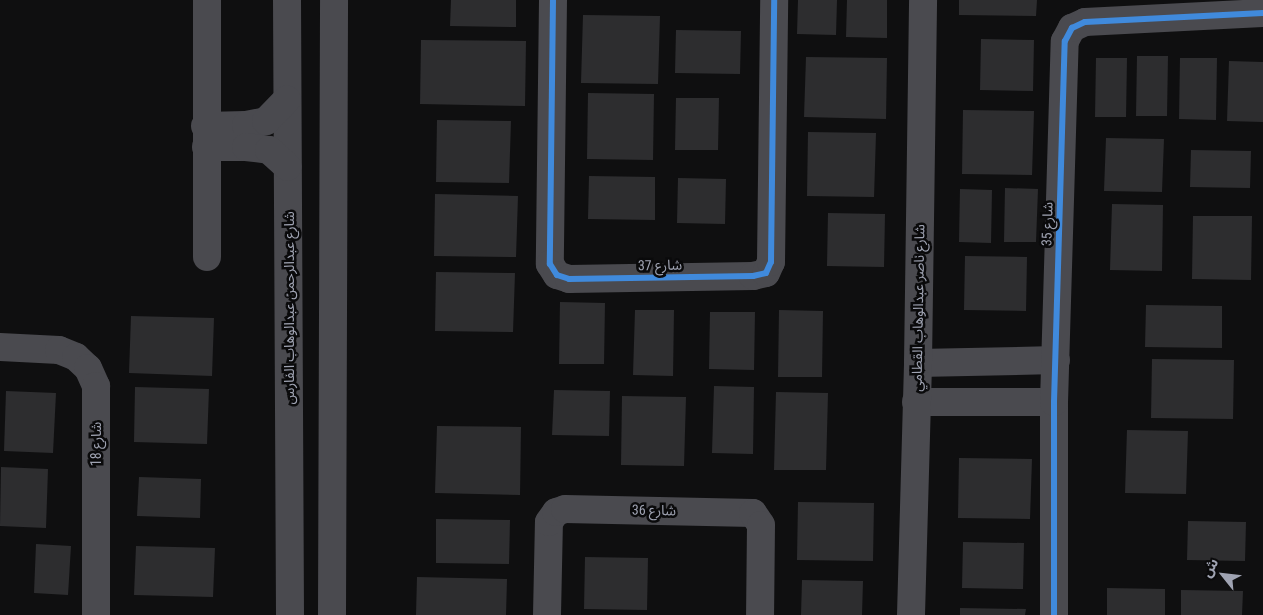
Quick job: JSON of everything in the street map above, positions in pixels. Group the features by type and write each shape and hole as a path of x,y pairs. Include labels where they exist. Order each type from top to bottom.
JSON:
{"street":[{"path":"207,0 207,257"},
{"name":"شارع عبدالرحمن عبدالوهاب الفارس","path":"287,0 290,606"},
{"path":"290,606 301,610 317,612 333,605 334,0"},
{"name":"شارع 37","path":"553,0 550,264 557,275 579,278 753,276 766,272 772,262 774,0"},
{"name":"شارع ناصر عبدالوهاب القطامي","path":"911,615 918,363 923,0"},
{"name":"شارع 35","path":"1054,615 1054,402 1065,41 1072,28 1085,22 1263,13"},
{"path":"206,137 266,121 287,100"},
{"path":"206,137 246,147 269,150 288,167"},
{"name":"شارع 18","path":"0,347 59,350 76,357 88,368 96,386 96,615"},
{"path":"918,363 1056,360"},
{"path":"916,402 1054,402"},
{"name":"شارع 36","path":"546,615 549,522 556,512 565,509 753,513 761,525 760,615"}],"building":[{"path":"451,0 516,0 516,27 450,26"},
{"path":"798,0 837,0 836,35 797,34"},
{"path":"847,0 887,0 887,38 846,37"},
{"path":"959,0 1037,0 1036,16 959,15"},
{"path":"583,15 660,16 658,84 581,83"},
{"path":"676,30 741,31 740,74 675,73"},
{"path":"981,39 1034,40 1033,91 980,90"},
{"path":"421,40 526,41 525,106 420,104"},
{"path":"1137,56 1168,56 1167,116 1136,116"},
{"path":"806,57 887,58 886,119 804,117"},
{"path":"1096,58 1127,58 1126,117 1095,117"},
{"path":"1180,58 1217,58 1216,120 1179,119"},
{"path":"1229,61 1263,62 1263,122 1227,121"},
{"path":"588,93 654,94 653,160 587,159"},
{"path":"676,98 719,98 718,150 675,150"},
{"path":"963,110 1034,111 1032,175 962,174"},
{"path":"437,120 511,121 509,183 436,182"},
{"path":"808,132 876,133 874,197 807,196"},
{"path":"1106,138 1164,139 1162,192 1104,191"},
{"path":"1191,150 1251,151 1250,188 1190,187"},
{"path":"589,176 655,177 655,220 588,219"},
{"path":"678,178 726,179 725,224 677,223"},
{"path":"1005,188 1038,189 1036,242 1004,242"},
{"path":"960,189 992,190 991,243 959,242"},
{"path":"435,194 518,196 516,257 434,256"},
{"path":"1112,204 1163,205 1162,271 1110,270"},
{"path":"828,213 885,214 884,267 827,266"},
{"path":"1193,216 1252,216 1251,280 1192,279"},
{"path":"965,256 1027,257 1026,311 964,310"},
{"path":"436,272 515,273 513,332 435,331"},
{"path":"560,302 605,303 604,364 559,364"},
{"path":"1146,305 1222,306 1222,348 1145,347"},
{"path":"635,310 674,310 673,376 633,375"},
{"path":"779,310 823,311 822,377 778,377"},
{"path":"710,312 755,312 754,370 709,369"},
{"path":"131,316 214,318 212,376 129,373"},
{"path":"1152,359 1234,360 1233,419 1151,418"},
{"path":"714,386 754,387 753,454 712,453"},
{"path":"135,387 209,389 207,444 134,442"},
{"path":"554,390 610,391 609,436 552,435"},
{"path":"6,391 56,393 53,453 4,451"},
{"path":"776,392 828,393 826,470 774,470"},
{"path":"622,396 686,397 684,466 621,465"},
{"path":"437,426 521,427 520,495 435,493"},
{"path":"1127,430 1188,431 1186,494 1125,493"},
{"path":"959,458 1032,459 1030,519 958,518"},
{"path":"1,467 48,469 46,528 0,526"},
{"path":"139,477 201,479 200,518 137,516"},
{"path":"798,502 874,503 873,561 797,560"},
{"path":"436,519 510,520 509,564 436,563"},
{"path":"1188,521 1246,522 1245,561 1187,560"},
{"path":"963,542 1024,543 1023,589 962,588"},
{"path":"36,544 71,546 68,595 34,593"},
{"path":"136,546 215,548 213,597 134,595"},
{"path":"585,557 648,558 647,610 584,609"},
{"path":"417,577 507,579 506,615 416,615"},
{"path":"802,580 863,581 862,615 801,615"},
{"path":"1107,588 1165,589 1165,615 1107,615"},
{"path":"1181,590 1243,591 1242,615 1181,615"},
{"path":"960,608 1026,609 1025,615 960,615"}],"cycle path":[{"path":"553,0 550,264 557,275 569,279 753,276 766,273 771,262 774,0"},
{"path":"1054,615 1054,402 1065,41 1072,28 1085,22 1263,13"}]}
